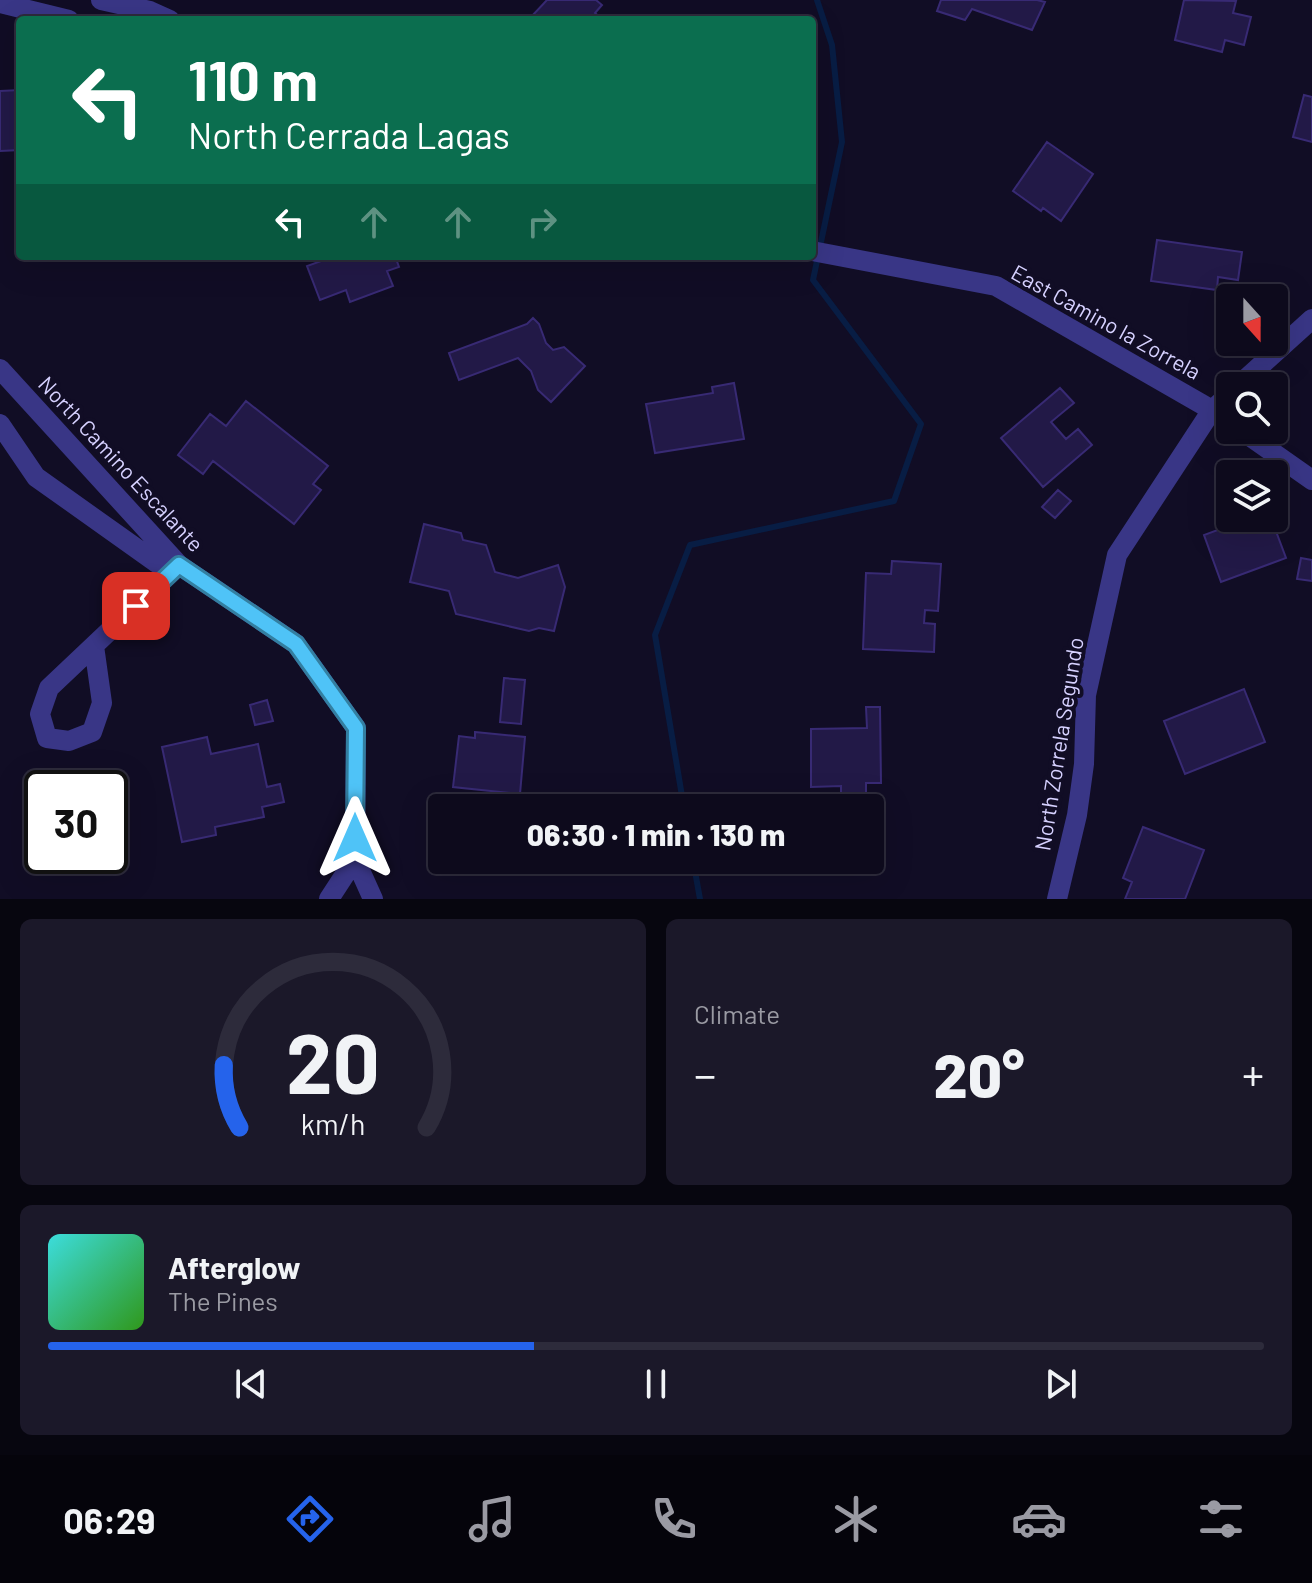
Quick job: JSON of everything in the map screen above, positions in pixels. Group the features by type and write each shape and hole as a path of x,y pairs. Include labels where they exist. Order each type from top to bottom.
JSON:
{"street":[{"path":"101,0 161,16"},
{"path":"0,3 53,16"},
{"name":"East Camino la Zorrela","path":"816,252 996,286 1216,413"},
{"path":"1253,372 1312,319"},
{"name":"North Camino Escalante","path":"0,369 178,565 296,644 356,728 355,859 373,899"},
{"name":"North Zorrela Segundo","path":"1057,899 1077,815 1084,764 1086,695 1117,555 1216,406"},
{"name":"North Camino Escalante","path":"0,424 36,477 157,563 178,565"},
{"path":"1261,444 1312,480"},
{"path":"94,646 178,565"},
{"path":"329,899 355,859"}],"building":[{"path":"547,0 596,0 602,5 595,13 598,16 532,16"},
{"path":"941,0 1045,2 1032,30 972,9 965,20 937,11"},
{"path":"1184,0 1236,1 1233,13 1251,17 1244,45 1225,40 1222,52 1175,40"},
{"path":"16,90 16,150 0,151 0,91"},
{"path":"1304,95 1312,97 1312,142 1293,137"},
{"path":"1047,142 1093,174 1061,221 1013,191"},
{"path":"1157,240 1242,252 1238,280 1218,277 1216,290 1151,281"},
{"path":"324,260 396,260 399,267 387,271 393,286 350,302 346,290 320,300 307,266"},
{"path":"533,318 553,350 564,347 585,366 551,402 538,390 531,371 518,358 459,380 449,353 527,324"},
{"path":"734,383 744,439 655,453 646,404 713,393 712,387"},
{"path":"1060,388 1074,403 1051,422 1066,439 1078,429 1092,445 1043,487 1001,438"},
{"path":"246,401 328,466 313,484 321,490 294,524 213,461 203,474 178,455 210,414 226,426"},
{"path":"1058,490 1071,501 1055,518 1042,507"},
{"path":"424,524 461,533 463,540 486,545 495,572 518,578 558,565 565,587 554,631 539,628 529,631 456,614 449,591 410,582"},
{"path":"1216,531 1276,532 1286,558 1221,582 1204,535"},
{"path":"1301,558 1312,560 1312,581 1297,579"},
{"path":"892,561 941,564 938,611 925,610 924,623 935,624 934,652 863,649 866,573 891,574"},
{"path":"504,678 525,680 521,724 500,722"},
{"path":"1244,689 1265,742 1185,774 1164,721"},
{"path":"267,700 273,721 255,725 250,705"},
{"path":"866,707 880,707 881,783 866,783 866,794 841,794 841,786 811,787 811,729 867,728"},
{"path":"475,732 525,737 520,794 453,787 459,736 475,738"},
{"path":"207,737 211,754 258,744 267,787 280,784 284,802 262,807 264,817 215,827 216,835 182,842 162,747"},
{"path":"1143,827 1204,850 1185,899 1125,899 1132,882 1123,878"}],"waterway":[{"path":"682,794 655,635 690,545 894,501 921,424 813,280 842,142 832,45 817,0"},
{"path":"696,874 700,899"}],"route":[{"path":"136,606 179,565 296,644 356,728 355,838"}]}
